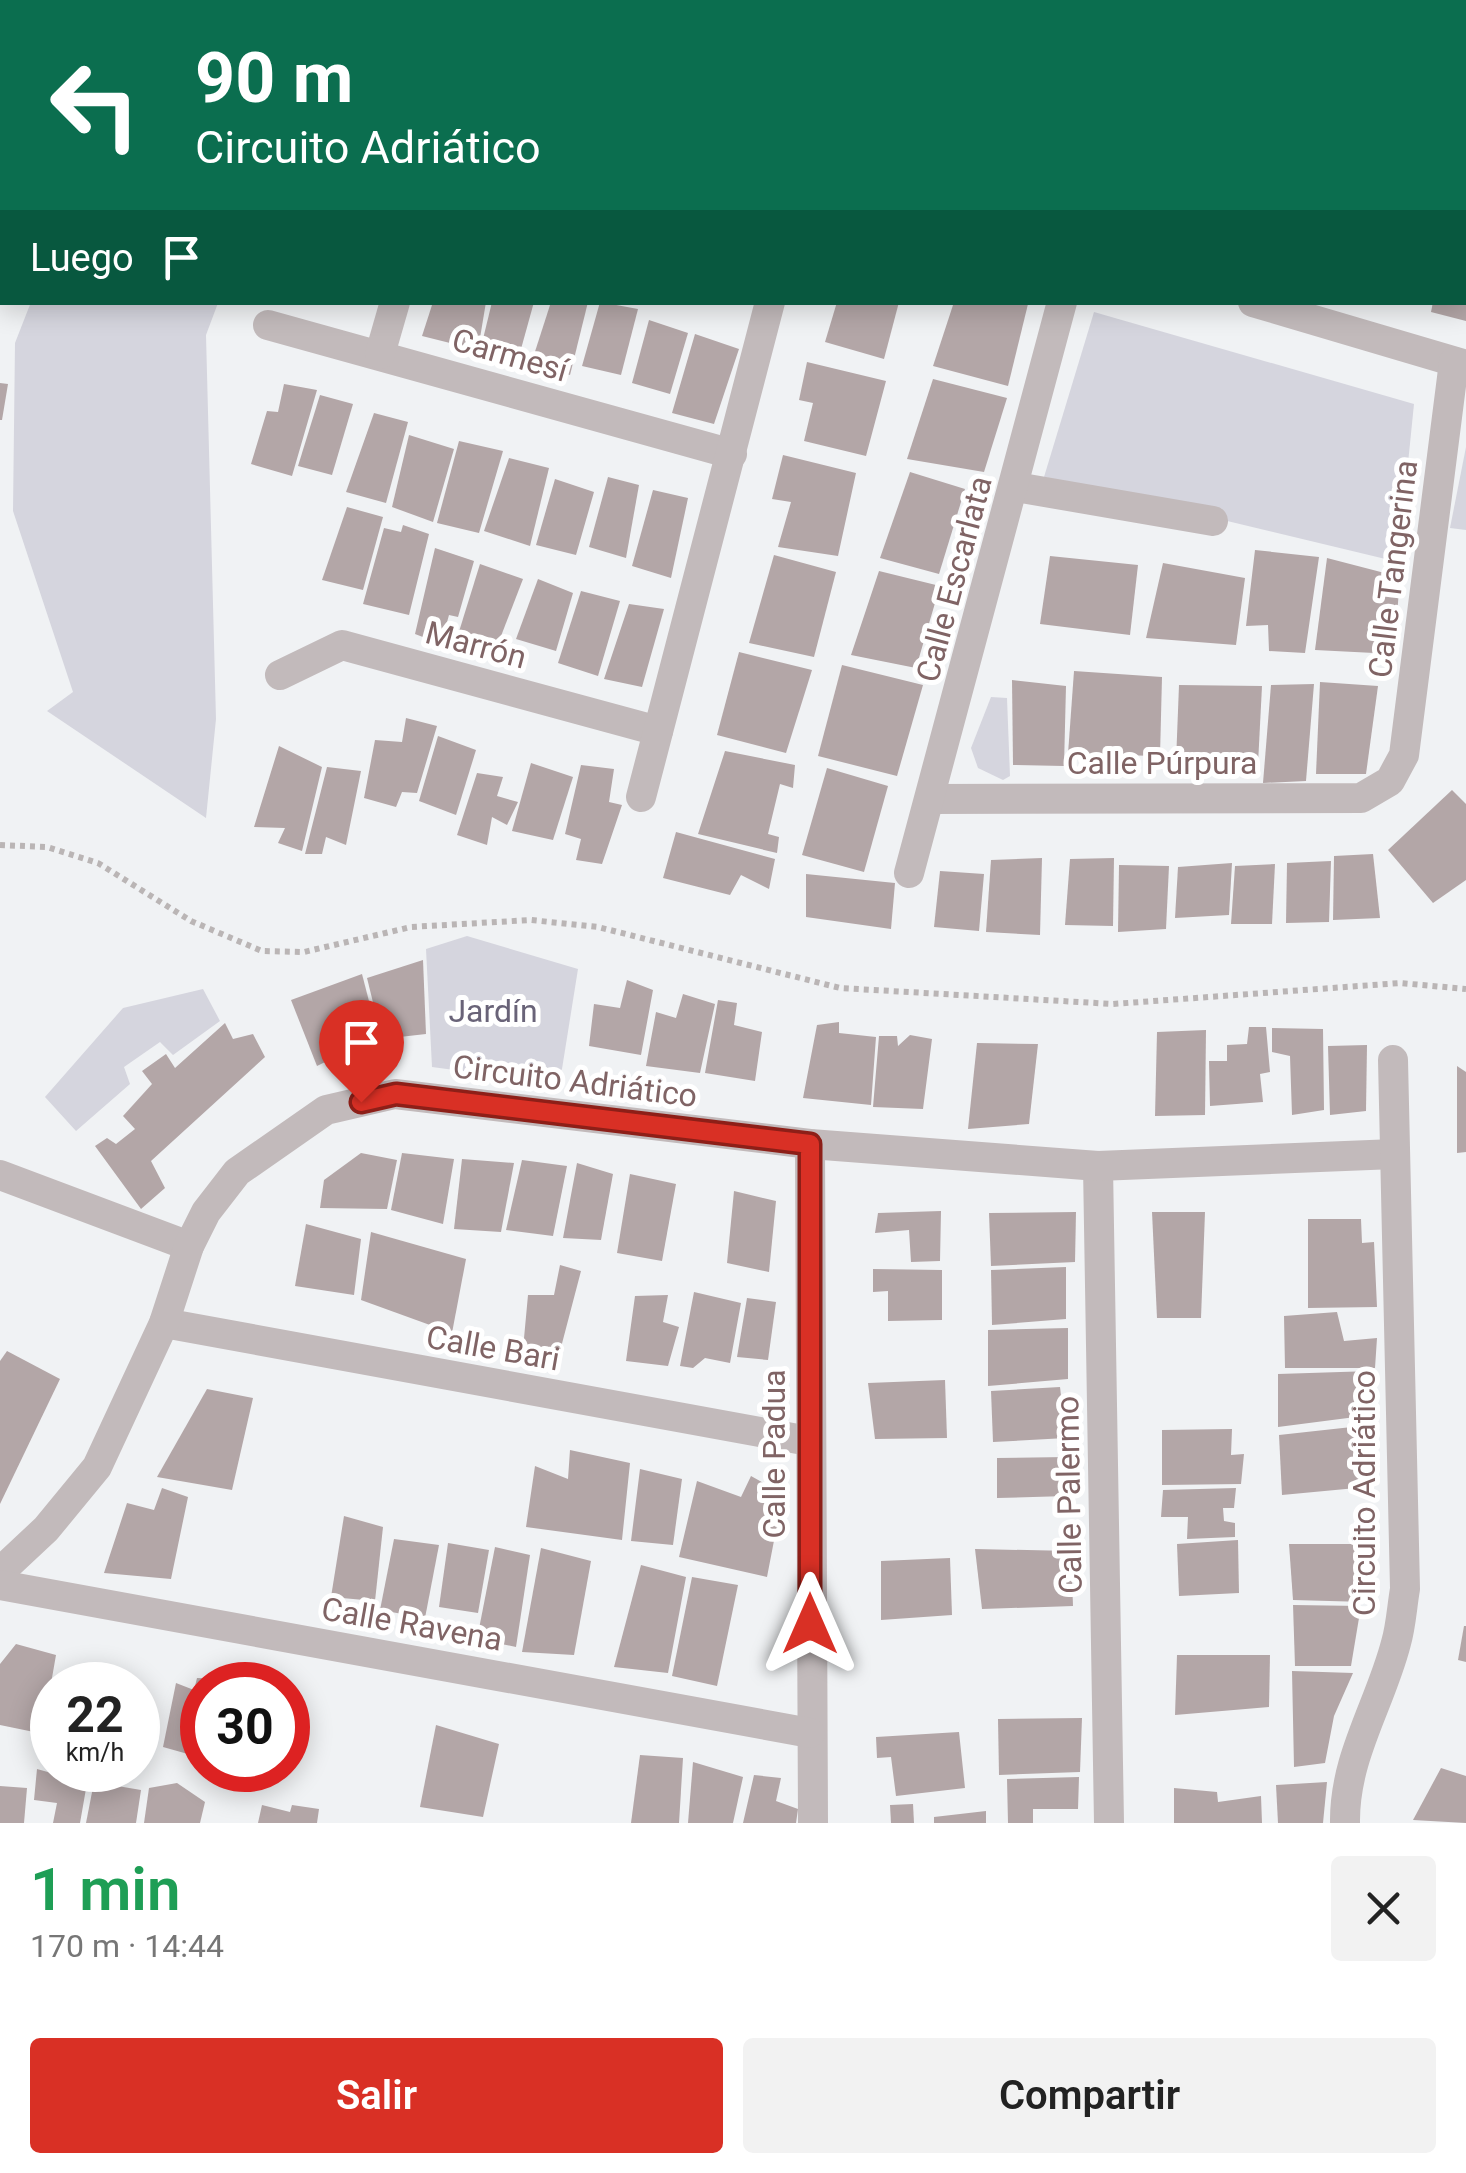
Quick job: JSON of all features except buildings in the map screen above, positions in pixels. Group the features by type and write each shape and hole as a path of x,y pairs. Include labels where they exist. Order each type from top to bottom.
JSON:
{"street":[{"path":"380,354 394,305"},
{"path":"641,797 769,305"},
{"name":"Calle Escarlata","path":"909,873 1016,487 1061,305"},
{"path":"1263,305 1460,363"},
{"name":"Carmesí","path":"268,324 732,454"},
{"name":"Calle Tangerina","path":"1390,781 1404,755 1460,363"},
{"path":"1016,487 1213,521"},
{"name":"Marrón","path":"280,675 342,645 658,730"},
{"name":"Calle Púrpura","path":"930,798 1360,798 1390,781"},
{"name":"Circuito Adriático","path":"1345,1823 1344,1792 1360,1736 1396,1644 1405,1588 1393,1060"},
{"name":"Circuito Adriático","path":"0,1572 46,1529 96,1466 164,1324 189,1246 206,1212 237,1172 326,1110 396,1094 810,1144 1098,1166 1396,1154"},
{"name":"Calle Padua","path":"810,1144 813,1823"},
{"name":"Calle Palermo","path":"1098,1166 1109,1823"},
{"path":"0,1175 189,1246"},
{"name":"Calle Bari","path":"164,1324 809,1441"},
{"name":"Calle Ravena","path":"0,1584 810,1733"}],"path":[{"path":"0,845 47,847 98,863 191,921 262,951 304,952 411,927 531,920 598,927 840,988 1114,1004 1400,984 1466,989"}],"green space":[{"path":"30,305 217,305 206,335 216,719 206,818 47,711 73,692 13,511 15,343"},
{"path":"1094,312 1414,404 1398,562 1044,477"},
{"path":"1466,447 1466,530 1450,528"},
{"path":"991,697 1007,698 1010,776 1003,780 978,768 971,748"},
{"name":"Jardín","path":"467,936 578,969 562,1069 552,1083 432,1067 426,949"},
{"path":"203,989 220,1021 173,1055 160,1042 124,1067 130,1084 76,1131 45,1097 123,1008"}],"route":[{"path":"361,1102 396,1094 810,1144 810,1624"}]}
